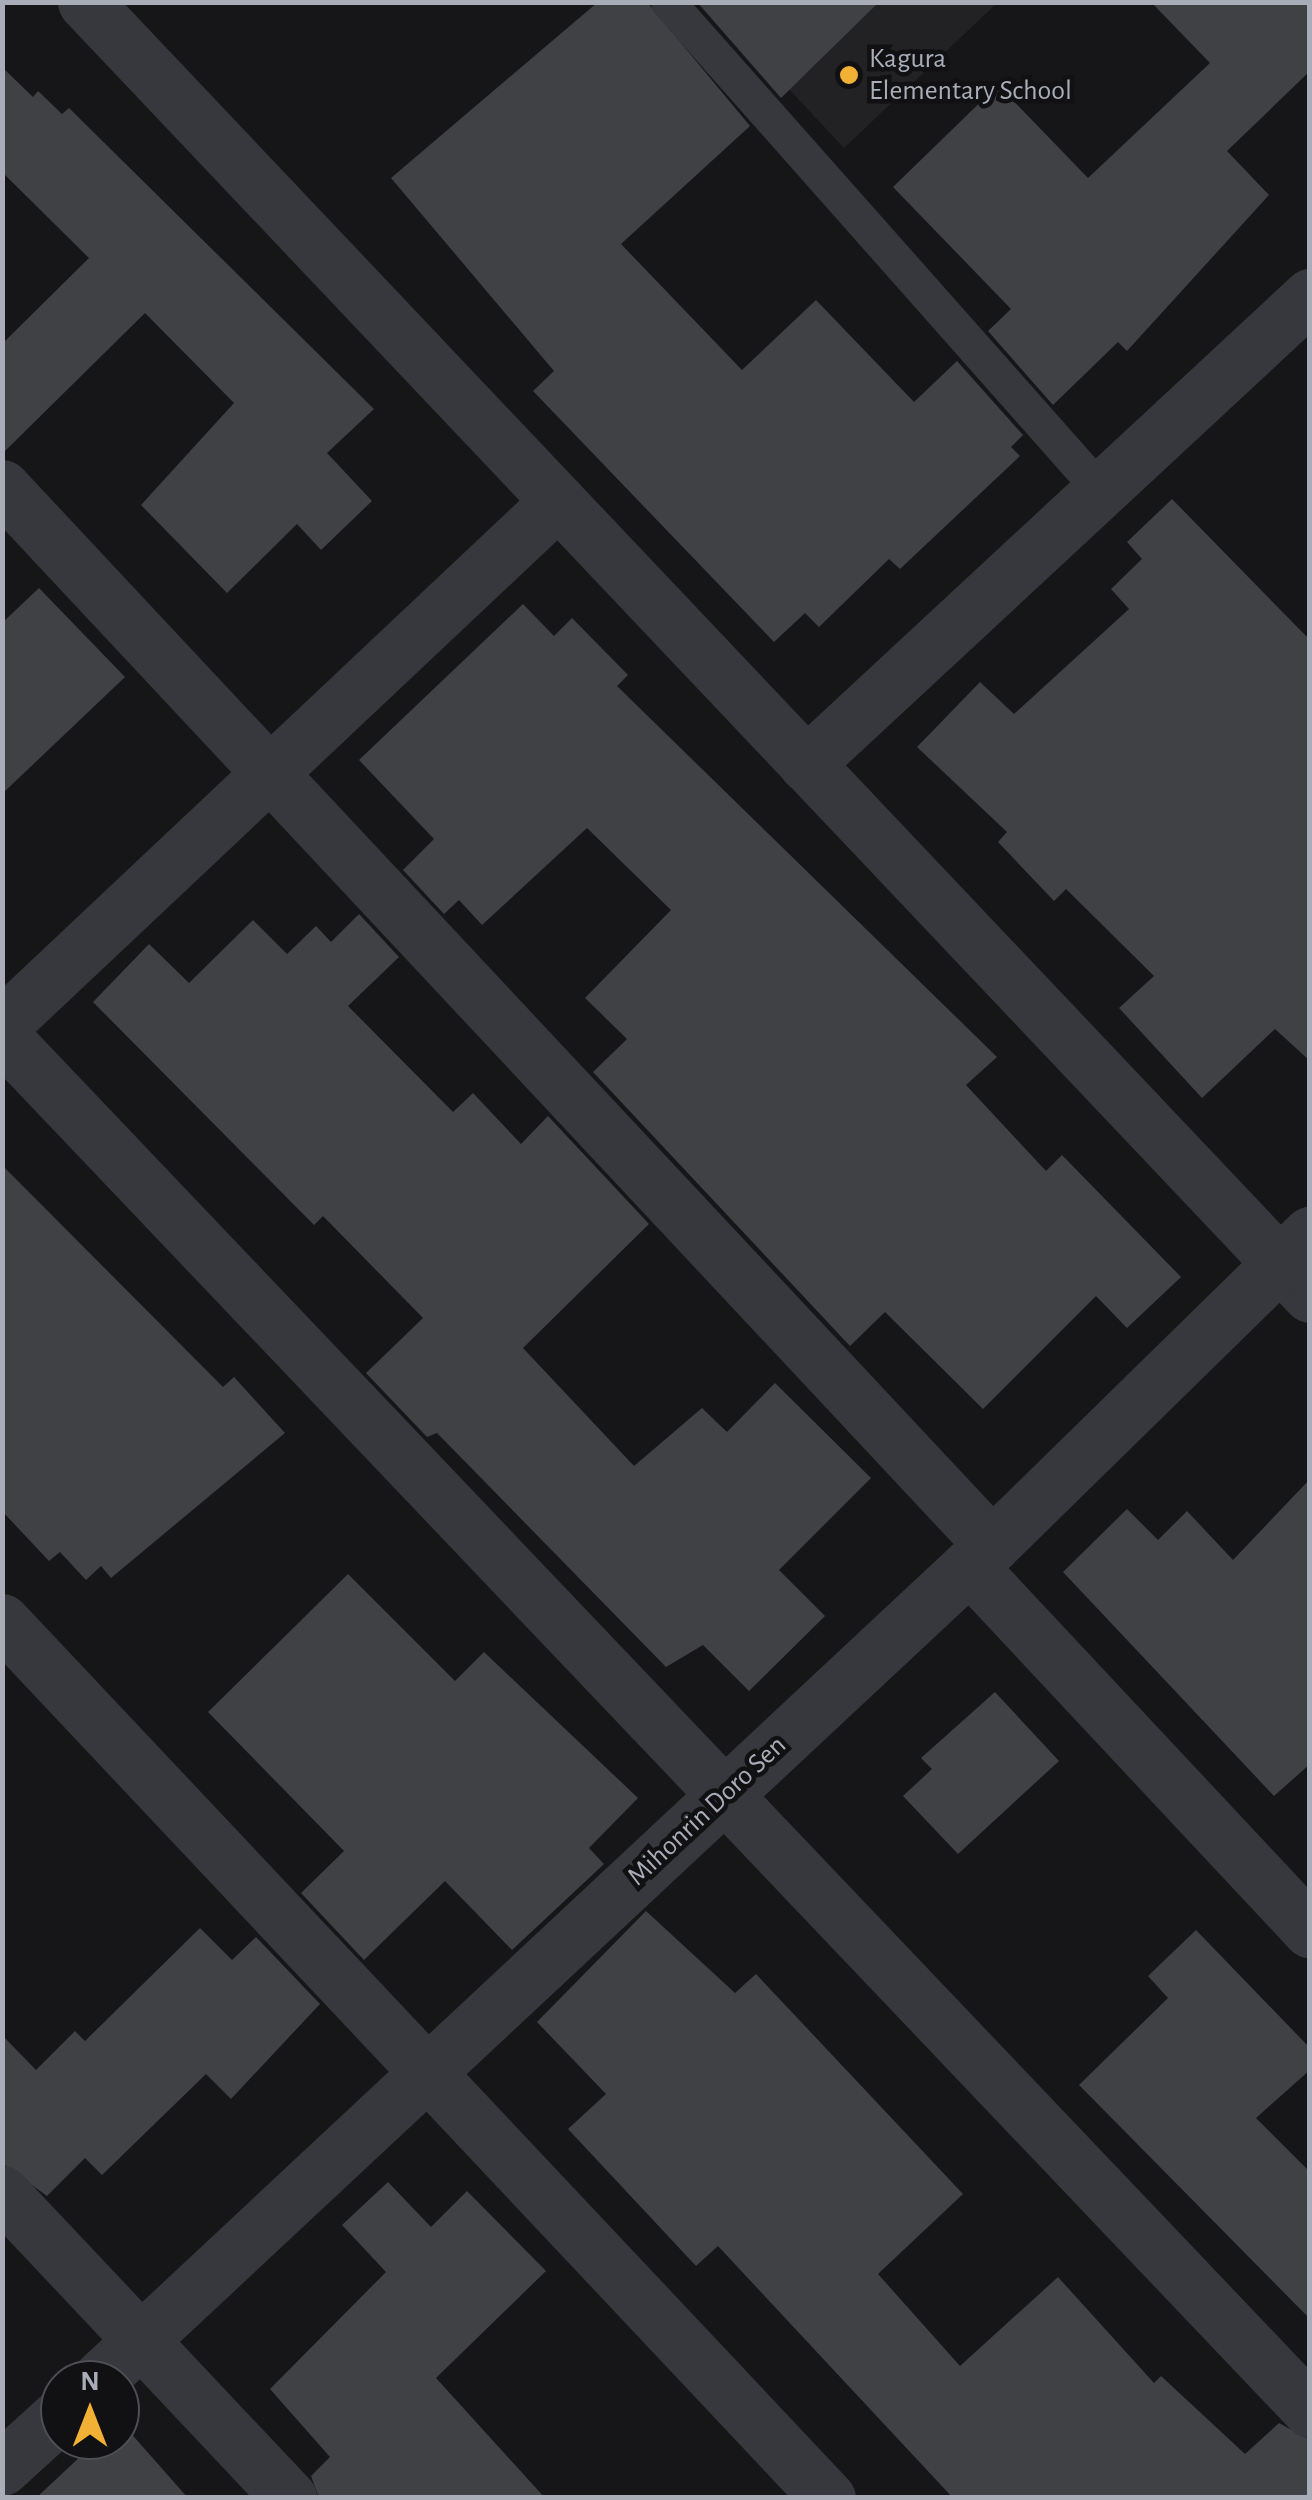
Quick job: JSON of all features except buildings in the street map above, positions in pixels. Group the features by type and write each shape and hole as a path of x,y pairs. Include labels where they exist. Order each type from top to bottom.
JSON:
{"street":[{"path":"96,6 806,764 1300,1264"},
{"path":"806,764 1310,296"},
{"path":"2,487 270,772 980,1556 1310,1930"},
{"path":"2,1025 558,501"},
{"path":"2,1036 1310,2410"},
{"name":"Mihonrin Doro Sen","path":"120,2360 980,1556 1300,1264"},
{"path":"2,1621 828,2498"},
{"path":"2,2193 289,2498"},
{"path":"2,2468 40,2433"}],"lane":[{"path":"668,2 1102,492"}],"shaded area":[{"name":"Kagura Elementary School","path":"708,3 997,3 844,148"}],"place":[{"name":"Kagura Elementary School","path":"849,75"}]}
